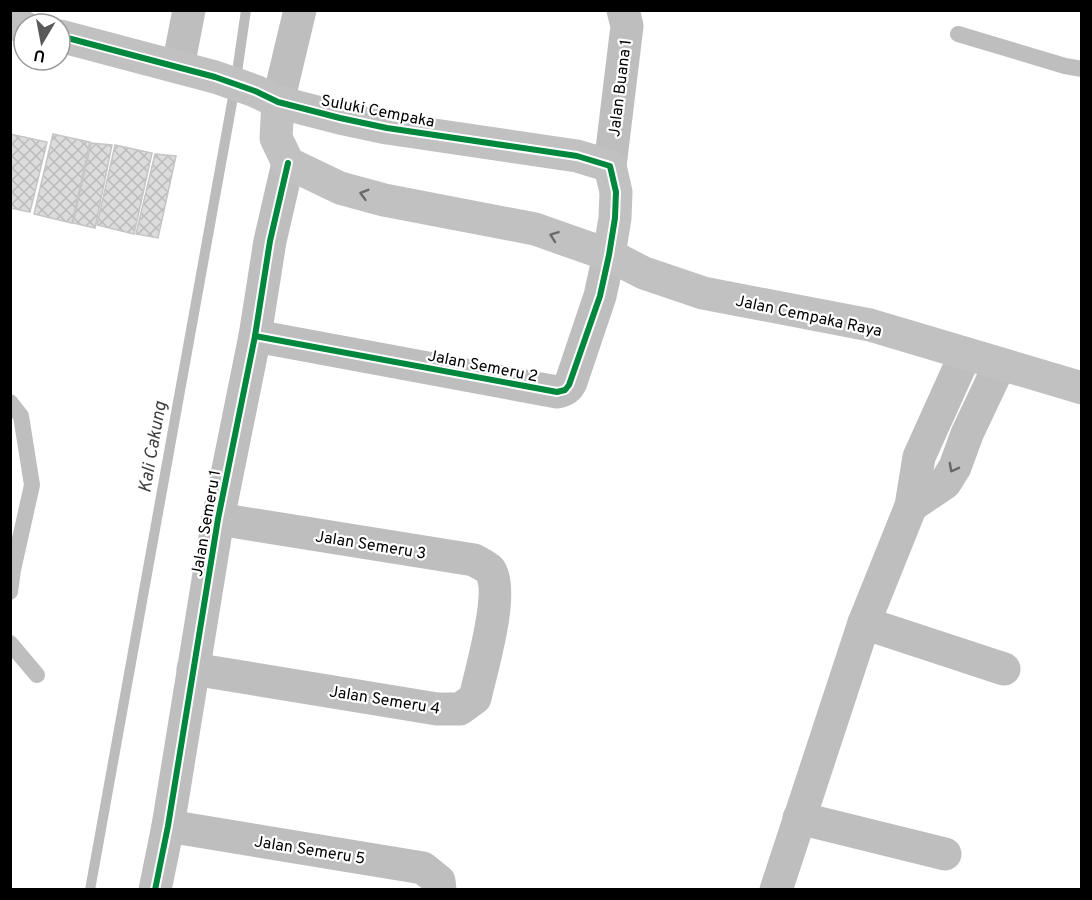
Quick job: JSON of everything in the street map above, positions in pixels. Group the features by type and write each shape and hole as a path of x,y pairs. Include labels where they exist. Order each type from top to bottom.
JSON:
{"street":[{"path":"178,67 189,10"},
{"path":"300,10 266,96 276,138 288,163 351,191 384,200 535,229 609,255 615,218 616,192 610,166"},
{"name":"Jalan Buana 1","path":"610,166 627,26 623,10"},
{"name":"Suluki Cempaka","path":"72,39 215,77 266,96 340,118 387,128 577,156 610,166"},
{"name":"Jalan Semeru 1","path":"154,890 168,826 218,519 255,336 270,242 288,163"},
{"name":"Jalan Semeru 2","path":"255,336 557,392 567,388 571,382 600,296 609,255"},
{"name":"Jalan Cempaka Raya","path":"609,255 644,273 703,293 870,325 1082,388"},
{"path":"776,890 864,623 911,506 920,457 965,355"},
{"path":"911,506 945,483 955,467 976,414 1000,364"},
{"name":"Jalan Semeru 3","path":"218,519 474,560 490,570 496,601"},
{"name":"Jalan Semeru 4","path":"193,669 437,709 460,709 475,698 496,601"},
{"path":"864,623 1004,669"},
{"path":"799,818 945,854"},
{"name":"Jalan Semeru 5","path":"168,826 423,868 439,881 441,890"}],"lane":[{"path":"958,34 1082,69"},
{"path":"10,402 21,416 32,485 10,592"},
{"path":"10,643 37,675"}],"building":[{"path":"10,134 47,142 30,212 10,208"},
{"path":"53,134 90,142 72,223 34,214"},
{"path":"91,143 112,145 95,228 73,223"},
{"path":"115,145 152,153 134,234 97,225"},
{"path":"155,154 176,156 158,238 136,234"}],"waterway":[{"name":"Kali Cakung","path":"90,890 235,86 246,10"}],"cycle path":[{"path":"72,39 215,77 278,102 340,118 387,128 577,156 610,166 616,192 615,218 609,255 600,296 569,385 565,390 557,392 255,336"},
{"path":"155,890 168,826 218,519 255,336 270,241 288,163"}]}
